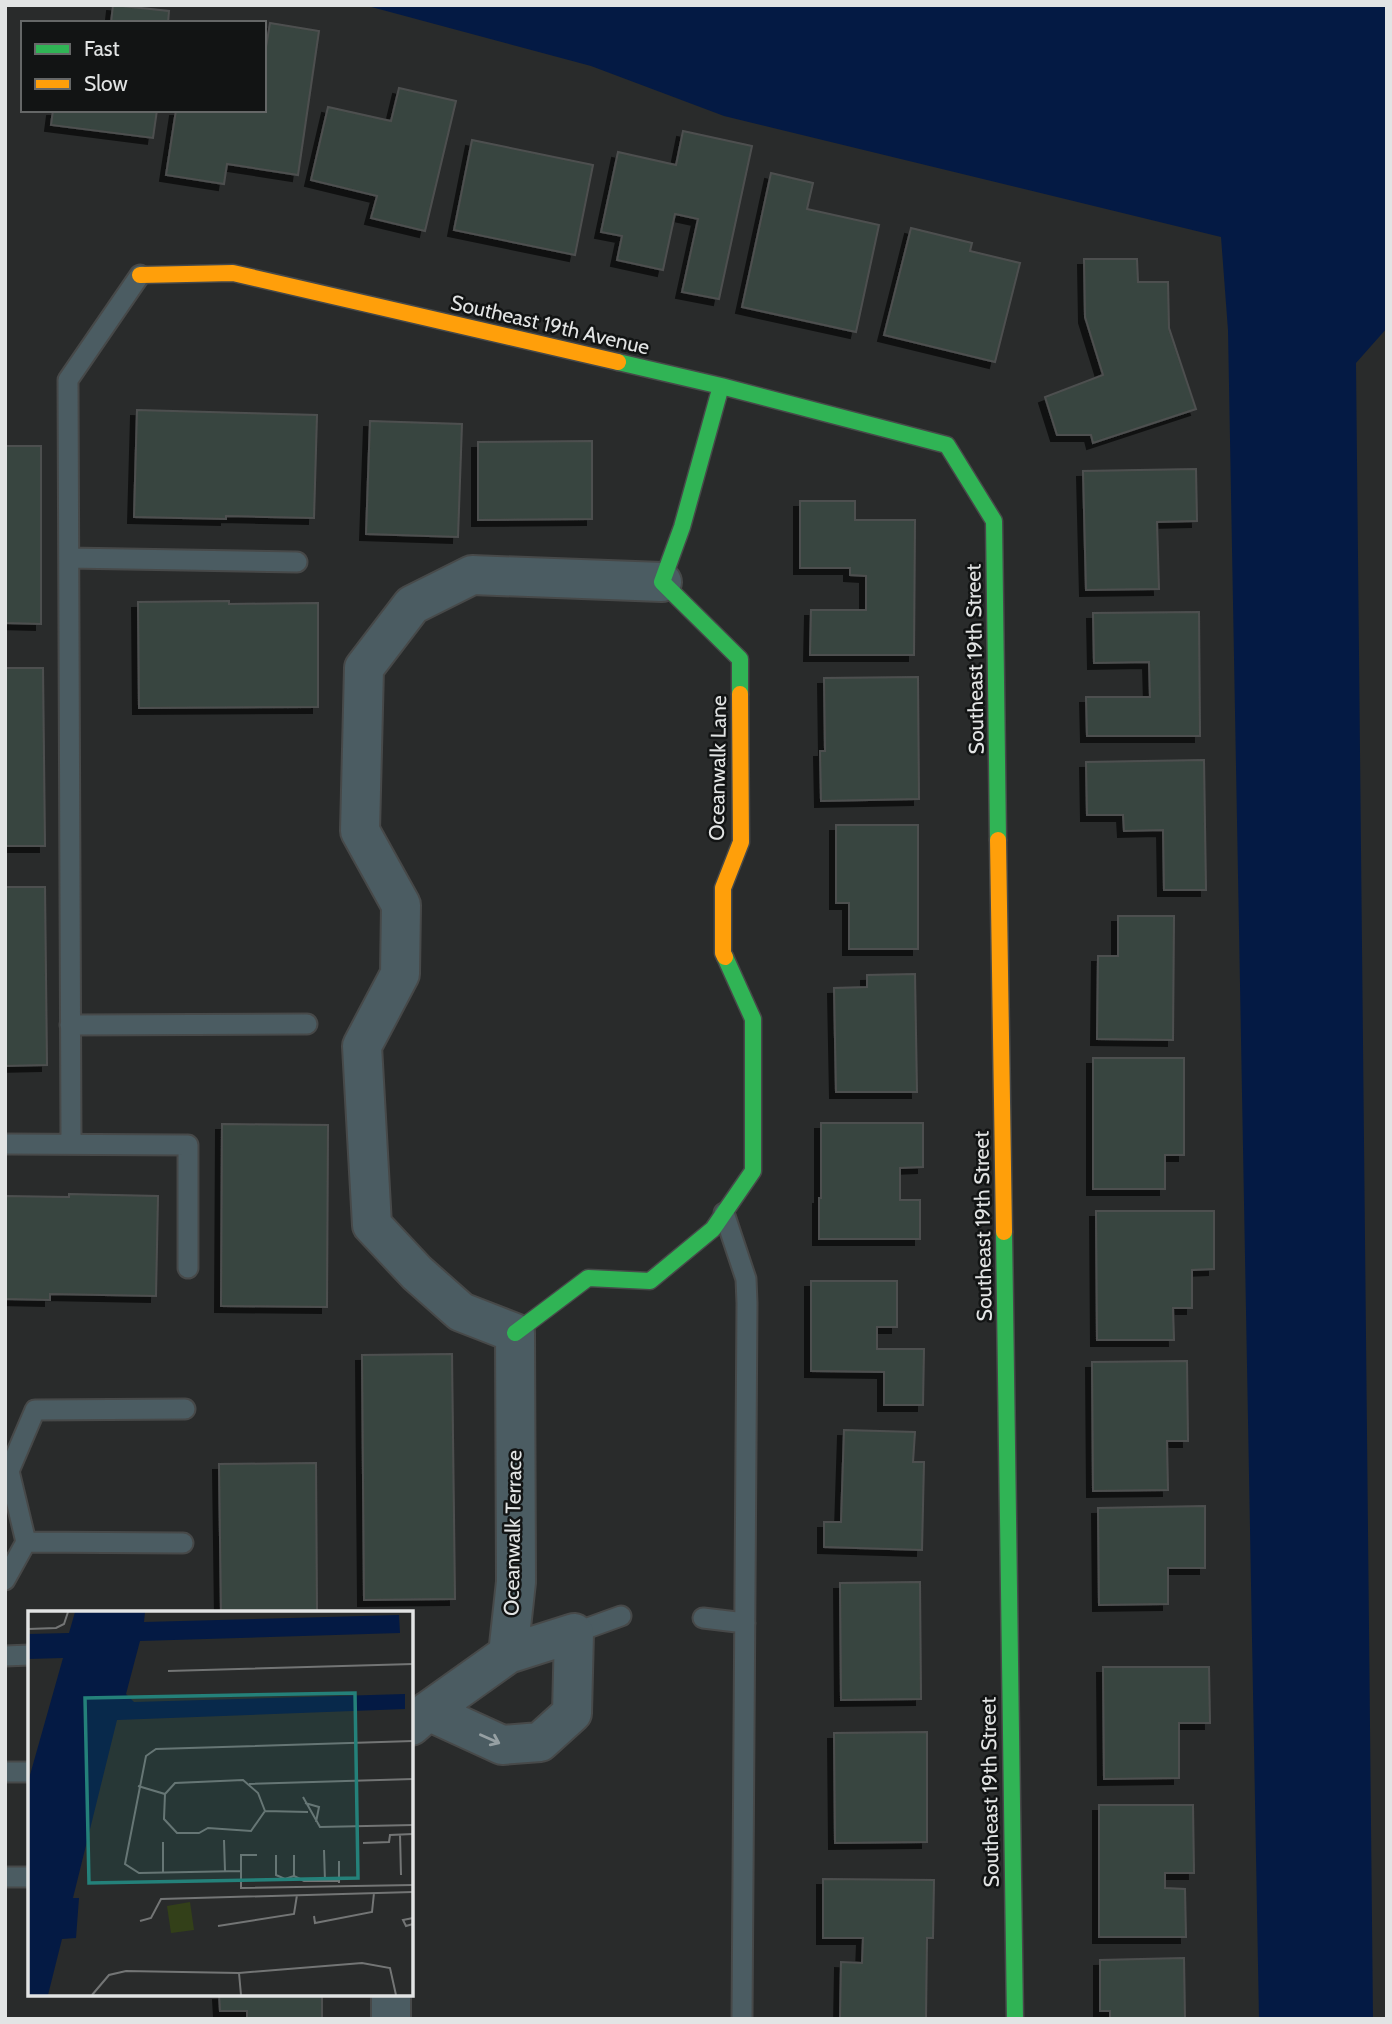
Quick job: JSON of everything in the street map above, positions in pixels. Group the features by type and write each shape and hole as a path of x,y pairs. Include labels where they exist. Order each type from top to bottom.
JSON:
{"street":[{"name":"Southeast 19th Avenue","path":"140,275 233,273 721,386 947,445"},
{"path":"515,1334 461,1312 417,1273 372,1225 362,1045 400,974 401,905 360,831 364,668 412,605 472,575 662,582 682,527 721,386"},
{"name":"Southeast 19th Street","path":"947,445 994,521 1014,2019"},
{"name":"Oceanwalk Lane","path":"515,1334 588,1278 650,1281 713,1229 753,1171 753,1019 723,953 723,888 741,842 740,659 662,582"},
{"name":"Oceanwalk Terrace","path":"508,1654 516,1582 515,1334"},
{"path":"574,1633 572,1713 540,1742 502,1745 419,1719 508,1654 574,1633"},
{"path":"391,1996 391,2019"}],"lane":[{"path":"71,1144 68,380 140,275"},
{"path":"69,558 297,562"},
{"path":"70,1025 307,1024"},
{"path":"5,1144 188,1145 188,1268"},
{"path":"724,1213 746,1279 747,1303 742,2019"},
{"path":"5,1580 26,1542 9,1471 35,1410 185,1409"},
{"path":"26,1542 183,1543"},
{"path":"574,1633 621,1616"},
{"path":"703,1618 745,1623"},
{"path":"5,1656 28,1656"},
{"path":"5,1772 28,1772"},
{"path":"5,1877 28,1877"}],"water":[{"path":"364,5 1387,5 1387,328 1356,363 1373,2019 1259,2019 1228,330 1221,237 724,116 591,66"}],"building":[{"path":"113,5 169,11 168,21 111,21"},
{"path":"270,23 319,31 298,175 227,164 224,184 166,175 176,112 266,112 266,47"},
{"path":"399,88 456,101 425,231 371,218 377,196 311,180 328,107 391,121"},
{"path":"53,112 157,112 153,138 51,125"},
{"path":"683,131 752,146 719,299 682,292 698,219 675,214 663,270 617,260 622,236 601,232 618,152 676,165"},
{"path":"472,140 593,165 575,255 454,230"},
{"path":"771,173 813,183 807,209 879,225 856,332 742,307"},
{"path":"911,228 972,243 970,251 1020,263 995,362 884,335"},
{"path":"1084,259 1137,259 1138,282 1168,282 1169,328 1196,409 1093,443 1091,435 1057,435 1045,397 1103,375 1085,317"},
{"path":"137,410 317,415 314,518 134,517"},
{"path":"370,421 462,424 458,537 366,534"},
{"path":"592,441 592,519 478,520 478,442"},
{"path":"5,446 41,446 41,624 5,623"},
{"path":"1196,469 1197,521 1157,522 1159,589 1086,590 1083,471"},
{"path":"800,501 855,501 855,520 915,520 914,655 810,655 811,610 866,610 866,576 850,575 850,568 800,568"},
{"path":"229,601 229,604 318,603 318,707 139,708 138,602"},
{"path":"1199,612 1200,736 1087,736 1086,697 1150,697 1149,662 1094,663 1093,613"},
{"path":"5,668 43,668 45,846 5,846"},
{"path":"918,677 919,799 821,801 820,751 825,751 824,678"},
{"path":"1204,760 1206,890 1164,890 1163,830 1124,831 1123,815 1087,815 1086,762"},
{"path":"836,825 918,825 918,949 849,949 849,903 836,903"},
{"path":"5,887 45,887 47,1065 5,1066"},
{"path":"1118,916 1174,916 1173,1040 1097,1039 1098,956 1118,956"},
{"path":"915,974 917,1092 836,1092 834,988 867,987 867,975"},
{"path":"1093,1058 1184,1058 1184,1155 1165,1155 1165,1189 1093,1189"},
{"path":"821,1123 923,1123 923,1167 900,1168 900,1200 920,1200 920,1239 819,1239"},
{"path":"222,1124 328,1125 327,1307 221,1306"},
{"path":"69,1194 158,1196 156,1296 50,1294 50,1300 5,1299 5,1196 69,1197"},
{"path":"1096,1211 1214,1211 1214,1269 1192,1270 1192,1308 1173,1308 1174,1340 1097,1340"},
{"path":"811,1281 897,1281 897,1327 877,1327 877,1349 924,1349 923,1405 884,1405 884,1372 811,1371"},
{"path":"452,1354 455,1599 364,1600 362,1355"},
{"path":"1187,1361 1188,1441 1167,1441 1168,1490 1093,1491 1092,1362"},
{"path":"844,1430 915,1432 913,1462 924,1462 922,1550 824,1547 824,1522 841,1522"},
{"path":"316,1463 317,1611 221,1611 219,1464"},
{"path":"1205,1506 1205,1568 1168,1568 1168,1604 1099,1605 1098,1508"},
{"path":"920,1582 921,1699 841,1700 840,1583"},
{"path":"1103,1667 1209,1667 1210,1723 1179,1723 1179,1778 1104,1779"},
{"path":"927,1732 927,1842 835,1843 834,1733"},
{"path":"1099,1805 1193,1805 1194,1873 1165,1873 1165,1888 1185,1889 1186,1937 1099,1937"},
{"path":"823,1879 934,1880 933,1938 927,1938 926,2019 840,2019 841,1962 862,1963 863,1938 823,1938"},
{"path":"1184,1958 1185,2019 1110,2019 1110,2011 1100,2011 1100,1960"},
{"path":"219,1996 322,1996 322,2019 247,2019 247,2011 220,2011"}],"traffic: fast":[{"path":"618,362 947,445 994,521 998,840"},
{"path":"721,386 682,527 662,582 740,659 740,694"},
{"path":"515,1333 588,1278 650,1281 713,1229 753,1171 753,1019 725,957"},
{"path":"1004,1232 1015,2019"}],"traffic: slow":[{"path":"140,275 233,273 618,362"},
{"path":"725,957 723,888 741,842 740,694"},
{"path":"998,840 1004,1232"}]}
